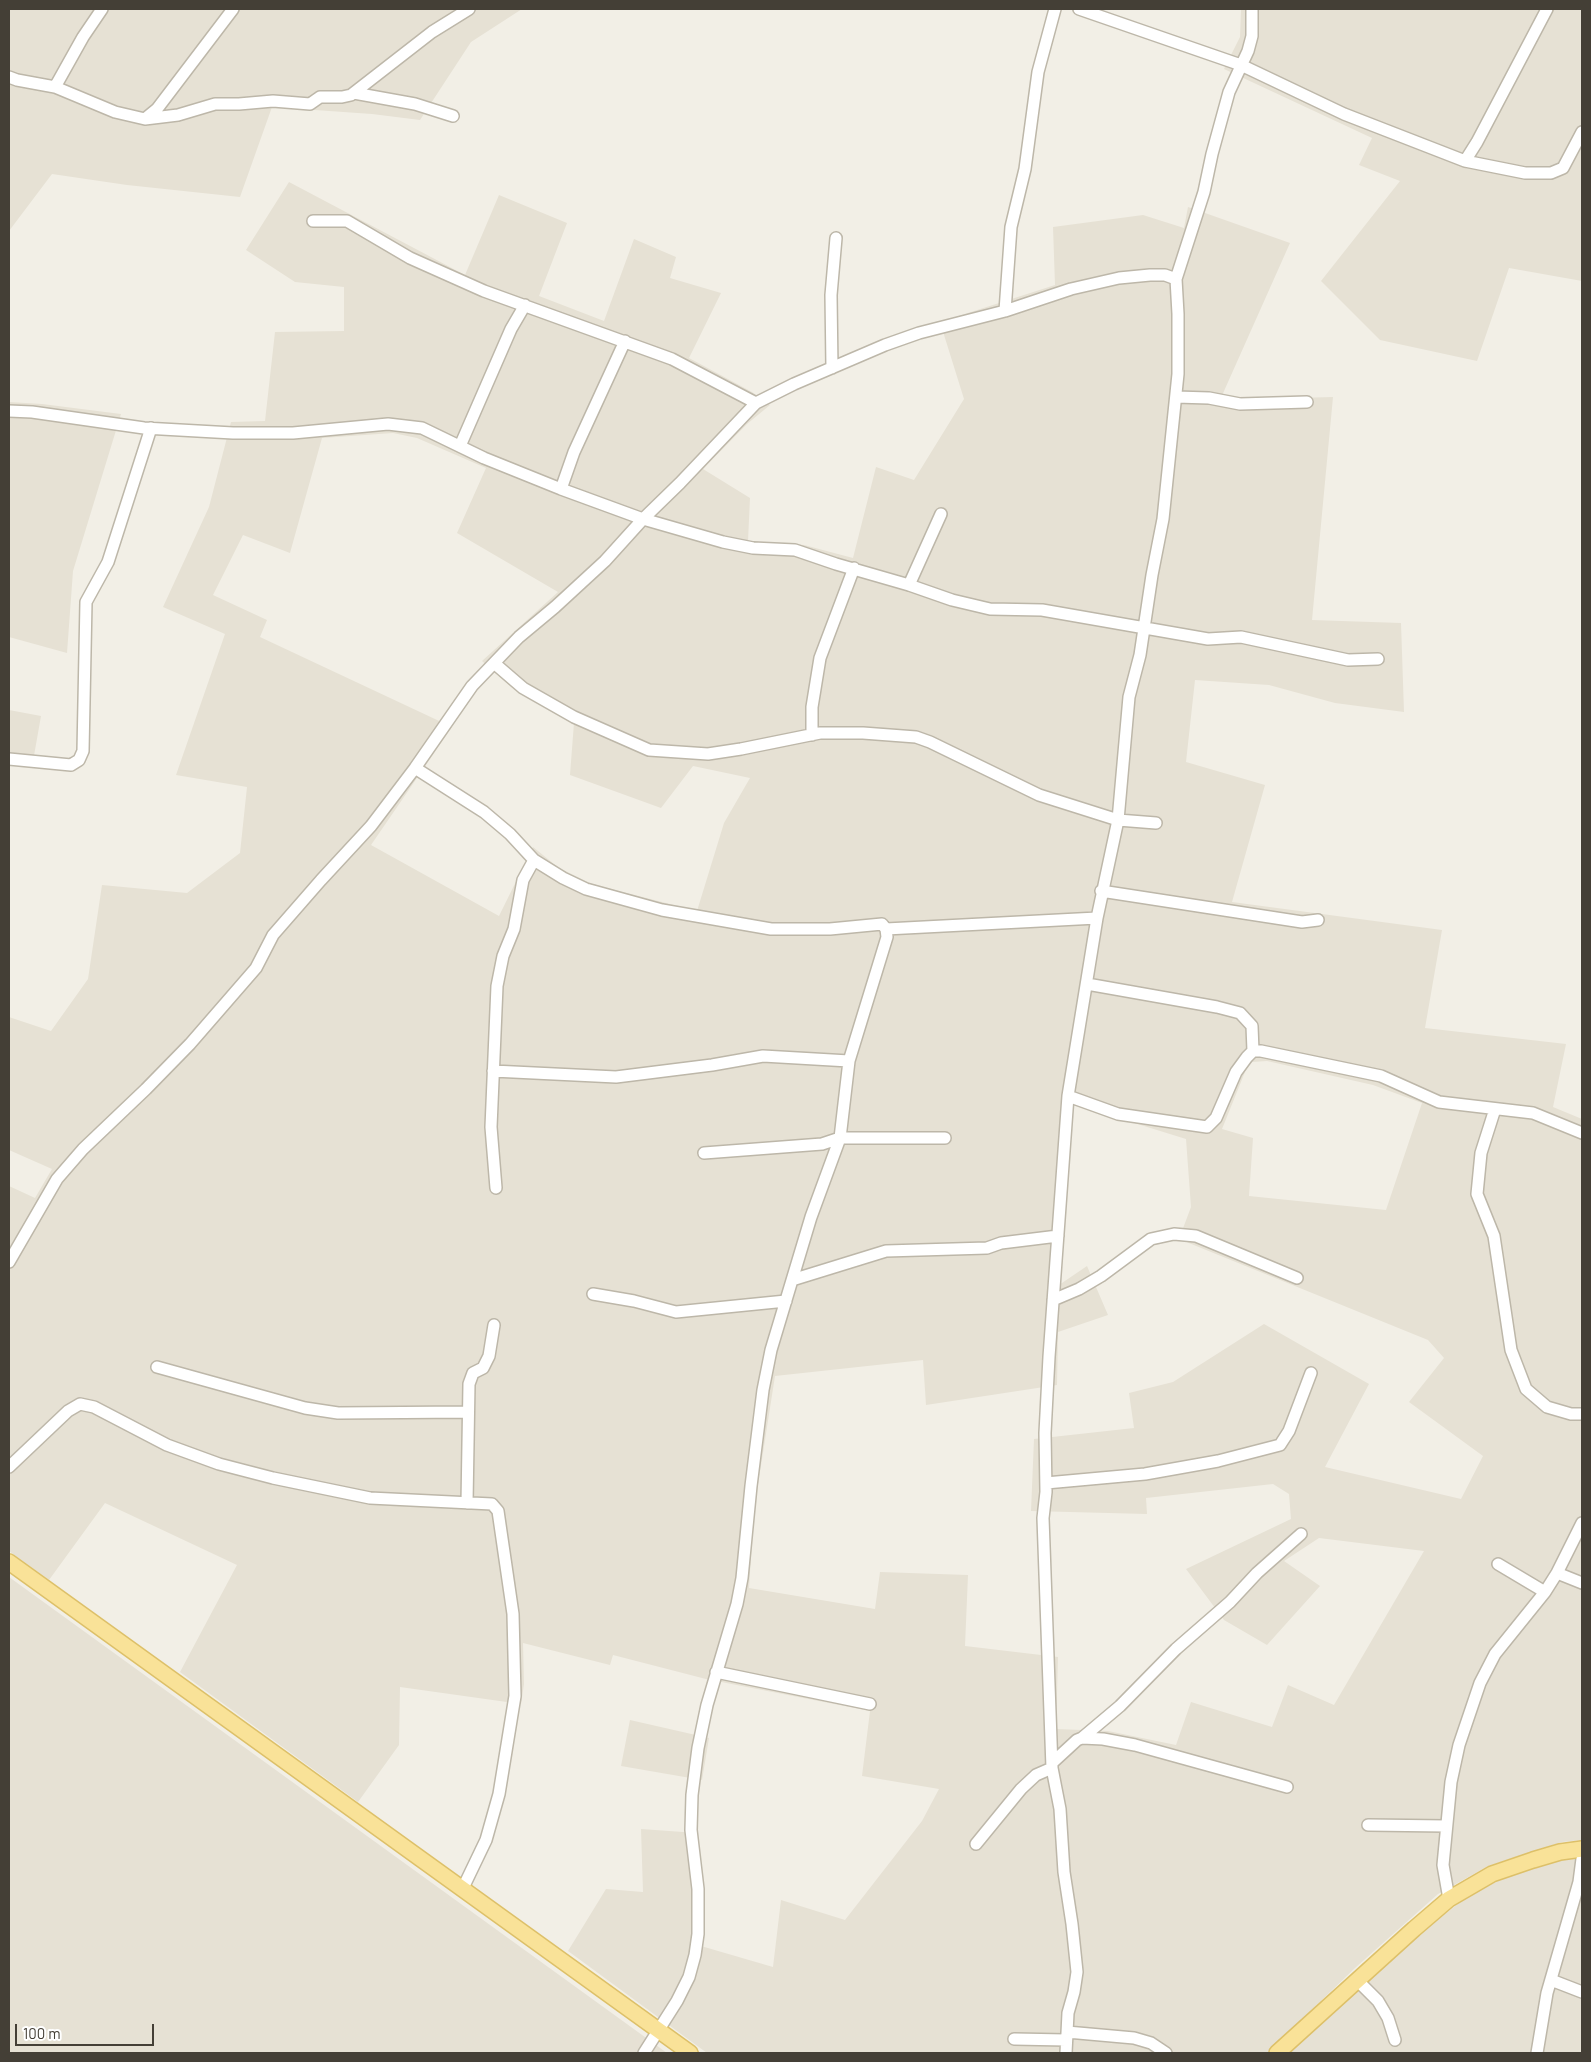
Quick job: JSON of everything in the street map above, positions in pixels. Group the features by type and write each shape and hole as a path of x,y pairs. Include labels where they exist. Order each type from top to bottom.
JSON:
{"main road":[{"path":"9,1562 690,2053"},
{"path":"1277,2053 1449,1899 1492,1874 1560,1852 1582,1849"}],"street":[{"path":"55,87 83,37 102,9"},
{"path":"145,119 157,109 233,9"},
{"path":"9,76 17,80 55,87 115,112 145,119 178,115 215,104 273,101 310,104 320,97 342,97 354,93 432,32 469,9"},
{"path":"1005,311 1011,227 1025,169 1038,72 1055,9"},
{"path":"1079,9 1241,65 1344,114 1465,161 1525,173 1550,173 1563,168 1582,132"},
{"path":"1066,2053 1068,2013 1077,1972 1064,1872 1060,1809 1052,1766 1043,1518 1046,1483 1045,1433 1068,1096 1096,918 1118,820 1129,697 1140,655 1143,628 1163,519 1176,396 1178,343 1176,279 1204,192 1224,110 1248,51 1252,36 1252,9"},
{"path":"1465,161 1548,9"},
{"path":"354,93 415,104 453,116"},
{"path":"313,221 347,221 410,258 484,291 672,359 756,403"},
{"path":"832,368 831,295 836,238"},
{"path":"9,1262 57,1179 83,1149 146,1090 190,1044 256,968 273,935 320,880 372,826 472,686 519,637 605,561 643,519 756,403 794,384 885,345 920,333 1005,311 1071,289 1119,278 1157,275 1176,279"},
{"path":"460,446 511,329 525,305"},
{"path":"561,489 574,452 626,341"},
{"path":"1176,396 1209,398 1240,404 1307,402"},
{"path":"9,411 32,412 151,428 272,434 398,424 422,428 561,489 643,519 723,542 753,548 795,550 909,584 952,600 990,608 1042,610 1208,639 1242,637 1348,660 1378,660"},
{"path":"9,759 71,765 79,760 83,751 86,602 108,562 151,428"},
{"path":"909,584 941,514"},
{"path":"812,735 812,707 820,658 854,568"},
{"path":"494,663 522,688 574,717 650,750 708,754 820,733 863,733 916,737 1039,795 1118,820 1156,823"},
{"path":"414,768 484,812 510,834 534,860 563,878 586,889 662,910 771,929 830,929 882,924 886,929 887,937 849,1061 840,1138 811,1217 771,1350 764,1390 742,1578 737,1604 716,1672 698,1748 692,1795 690,1830 698,1898 697,1941 689,1977 659,2031 644,2053"},
{"path":"496,1188 491,1127 497,986 503,956 514,929 523,880 534,860"},
{"path":"1102,891 1302,922 1318,920"},
{"path":"886,929 1096,918"},
{"path":"1087,984 1218,1007 1240,1013 1252,1026 1253,1051"},
{"path":"1068,1096 1118,1114 1207,1127 1216,1118 1236,1072 1253,1051 1261,1051 1381,1076 1439,1102 1533,1113 1582,1133"},
{"path":"493,1071 616,1077 712,1065 763,1056 849,1061"},
{"path":"1495,1109 1481,1153 1477,1194 1494,1236 1511,1350 1526,1388 1547,1407 1571,1414 1582,1414"},
{"path":"704,1153 822,1144 840,1138 945,1138"},
{"path":"1053,1300 1079,1289 1101,1276 1151,1239 1174,1234 1196,1236 1297,1278"},
{"path":"792,1280 886,1251 986,1248 1009,1242 1058,1236"},
{"path":"593,1294 634,1301 676,1312 786,1301"},
{"path":"467,1503 469,1384 472,1373 483,1368 489,1356 494,1325"},
{"path":"157,1367 266,1398 338,1413 468,1412"},
{"path":"1046,1483 1145,1474 1218,1461 1280,1446 1289,1432 1312,1373"},
{"path":"9,1467 68,1411 80,1404 94,1407 167,1445 219,1464 264,1476 370,1498 492,1504 498,1511 514,1614 515,1696 499,1794 486,1840 462,1890"},
{"path":"1449,1899 1443,1864 1451,1782 1458,1745 1480,1683 1495,1654 1545,1592 1557,1573 1582,1522"},
{"path":"976,1844 1021,1789 1036,1775 1052,1766 1077,1740 1082,1738 1120,1706 1176,1649 1230,1602 1257,1573 1301,1534"},
{"path":"1498,1564 1545,1592"},
{"path":"1557,1573 1582,1583"},
{"path":"716,1672 870,1704"},
{"path":"1082,1738 1103,1739 1135,1745 1288,1787"},
{"path":"1368,1825 1446,1826"},
{"path":"1537,2053 1550,1980 1579,1882 1582,1859"},
{"path":"1357,1980 1378,2001 1388,2018 1395,2040"},
{"path":"1550,1980 1582,1992"},
{"path":"1014,2039 1066,2036 1139,2039 1151,2043 1166,2053"}],"shaded area":[{"path":"9,9 522,9 471,42 420,120 372,114 272,107 240,197 127,185 52,174 9,231"},
{"path":"1241,9 1582,9 1582,281 1509,268 1477,361 1380,340 1321,281 1400,181 1359,165 1372,138 1224,69 1240,37"},
{"path":"289,182 465,275 499,195 567,223 539,296 604,321 634,239 676,257 670,278 721,293 689,358 752,392 770,405 747,424 703,469 750,498 748,541 804,545 853,558 876,467 914,480 964,399 940,322 1055,285 1053,227 1143,215 1184,228 1188,207 1290,243 1220,400 1333,397 1312,620 1401,623 1404,712 1335,703 1269,685 1195,680 1186,762 1265,785 1232,902 1442,930 1425,1028 1566,1044 1553,1107 1582,1119 1582,1840 1562,1842 1488,1866 1438,1894 1355,1968 1267,2053 707,2053 568,1951 606,1889 643,1892 641,1829 697,1833 701,1946 773,1967 781,1900 845,1920 922,1821 939,1789 862,1776 870,1711 706,1679 613,1655 610,1665 523,1643 524,1684 521,1704 400,1687 399,1745 358,1802 180,1672 237,1565 105,1503 49,1580 9,1551 9,1186 35,1198 52,1169 9,1150 9,1017 51,1031 88,979 102,885 187,893 240,853 247,787 176,775 225,634 163,607 209,507 231,422 265,421 275,332 344,331 344,287 295,282 246,250","holes":["393,433 417,438 486,468 457,533 558,592 482,661 511,687 574,723 570,775 661,808 693,766 750,778 724,823 697,911 592,884 559,868 533,847 499,916 371,845 452,727 260,637 267,620 213,595 243,535 290,553 322,438","1267,1061 1373,1085 1422,1103 1386,1210 1249,1196 1253,1138 1222,1129 1247,1067 1252,1062","1073,1104 1186,1139 1191,1207 1179,1239 1428,1340 1444,1358 1409,1402 1483,1456 1461,1499 1325,1467 1369,1384 1264,1324 1173,1382 1129,1393 1134,1428 1034,1439 1031,1511 1147,1514 1146,1498 1273,1484 1289,1494 1291,1519 1186,1569 1224,1620 1267,1645 1320,1586 1284,1561 1319,1538 1424,1551 1334,1705 1288,1685 1272,1727 1191,1702 1176,1745 1108,1731 1056,1729 1058,1657 965,1646 968,1575 880,1572 875,1609 749,1588 754,1510 775,1376 923,1360 926,1405 1057,1385 1058,1332 1108,1315 1087,1266 1059,1285"]},
{"path":"9,402 42,404 121,414 73,571 67,653 9,637"},
{"path":"9,710 41,716 32,767 9,765"},
{"path":"9,1577 667,2053 9,2053"},
{"path":"630,1720 709,1738 702,1780 621,1766"},
{"path":"1582,1856 1582,2053 1289,2053 1340,2005 1431,1925 1469,1895 1517,1872"}]}
